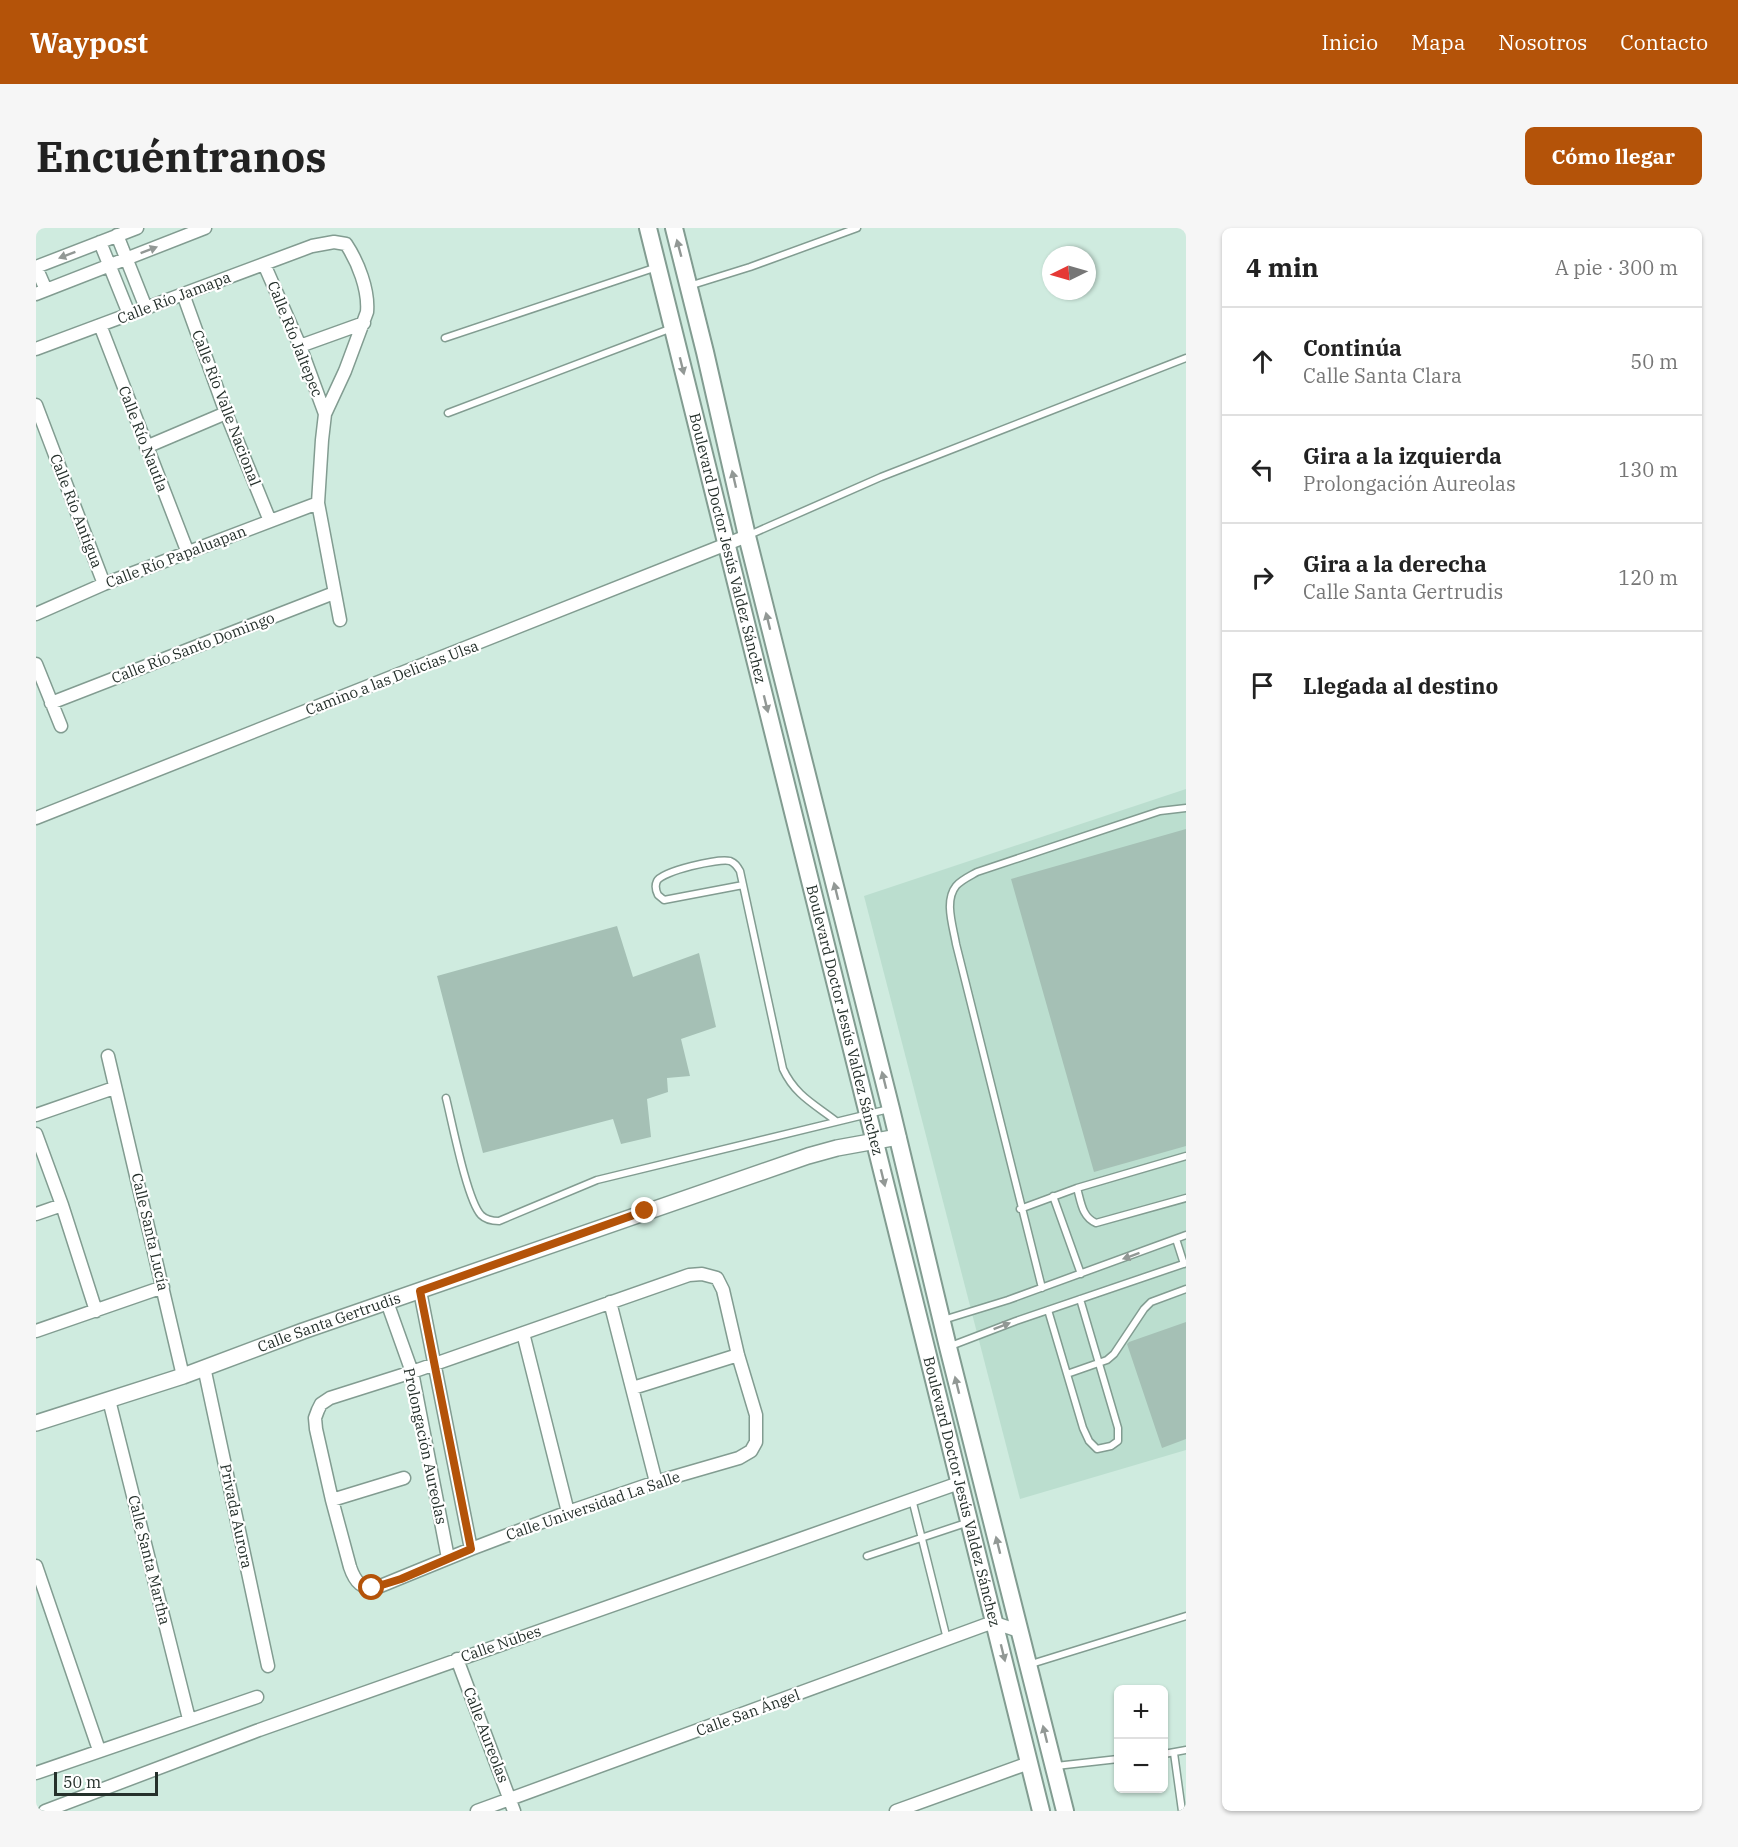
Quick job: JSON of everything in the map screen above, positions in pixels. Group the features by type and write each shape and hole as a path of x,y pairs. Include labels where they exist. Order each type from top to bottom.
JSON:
{"main road":[{"name":"Boulevard Doctor Jesús Valdez Sánchez","path":"648,228 1041,1811"},
{"name":"Boulevard Doctor Jesús Valdez Sánchez","path":"674,228 747,536 1065,1811"}],"street":[{"path":"137,228 36,267 41,292 205,228"},
{"path":"117,235 146,308"},
{"path":"100,242 129,314"},
{"name":"Calle Río Jamapa","path":"36,349 312,246 339,242 344,242 348,247 359,271 368,302 364,323"},
{"name":"Calle Río Jaltepec","path":"264,264 300,346 325,414"},
{"name":"Calle Río Valle Nacional","path":"183,294 226,413 270,521"},
{"path":"300,346 364,323"},
{"path":"340,620 318,503 325,414 364,323"},
{"name":"Calle Río Nautla","path":"100,325 188,553"},
{"name":"Calle Río Antigua","path":"36,405 104,584"},
{"path":"146,447 226,413"},
{"name":"Calle Río Papaluapan","path":"36,614 104,584 318,503"},
{"name":"Camino a las Delicias Ulsa","path":"36,818 747,536"},
{"name":"Calle Río Santo Domingo","path":"51,703 334,593"},
{"path":"36,664 61,726"},
{"name":"Calle Santa Lucía","path":"108,1056 183,1376"},
{"path":"36,1115 114,1088"},
{"path":"36,1134 62,1205 96,1311"},
{"name":"Calle Santa Gertrudis","path":"36,1423 183,1376 387,1302 808,1156 874,1140 898,1137"},
{"path":"36,1214 62,1205"},
{"path":"404,1478 332,1500 315,1418 321,1404 330,1398 412,1372 689,1275 712,1275 720,1281 738,1355 633,1388"},
{"path":"36,1331 163,1287"},
{"name":"Prolongación Aureolas","path":"420,1291 471,1549"},
{"name":"Prolongación Aureolas","path":"387,1302 412,1372 448,1558"},
{"path":"610,1302 656,1482"},
{"path":"523,1333 568,1512"},
{"name":"Calle Universidad La Salle","path":"332,1500 350,1567 359,1584 372,1588 401,1579 448,1558 568,1512 656,1482 739,1458 751,1451 756,1442 757,1427 753,1401 738,1355"},
{"name":"Privada Aurora","path":"204,1367 268,1666"},
{"name":"Calle Santa Martha","path":"109,1401 189,1719"},
{"name":"Calle Nubes","path":"45,1811 259,1730 959,1483"},
{"path":"36,1566 99,1750"},
{"path":"995,1623 1019,1631"},
{"name":"Calle San Ángel","path":"477,1811 512,1805 995,1623"},
{"name":"Calle Aureolas","path":"457,1659 512,1805"},
{"path":"36,1773 257,1697"},
{"path":"896,1811 1029,1763"}],"lane":[{"path":"688,286 750,267 857,228"},
{"path":"445,338 657,267"},
{"path":"448,413 672,327"},
{"path":"747,536 881,477 1186,358"},
{"path":"1042,1288 1020,1209 956,944 950,914 951,896 955,887 977,872 1160,811 1186,808"},
{"path":"743,885 664,900 658,895 656,885 658,879 669,872 724,860 736,864 740,871 783,1069 790,1084 805,1099 836,1121"},
{"path":"446,1098 458,1151 478,1209 487,1219 499,1221 597,1180 891,1109"},
{"path":"1020,1209 1077,1188 1186,1156"},
{"path":"1077,1188 1084,1214 1096,1223 1186,1198"},
{"path":"1053,1196 1081,1274"},
{"path":"941,1320 1042,1288 1186,1235"},
{"path":"948,1347 1185,1263 1176,1239"},
{"path":"1067,1374 1100,1364 1114,1354 1151,1302 1186,1289"},
{"path":"1048,1310 1089,1441 1096,1449 1111,1446 1118,1441 1118,1428 1080,1299"},
{"path":"912,1499 947,1640"},
{"path":"867,1556 969,1522"},
{"path":"1028,1666 1186,1616"},
{"path":"1168,1754 1186,1750"},
{"path":"1174,1753 1182,1811"},
{"path":"1053,1766 1114,1760"}],"shaded area":[{"path":"1186,789 1186,1450 1020,1499 864,896"}],"building":[{"path":"1186,829 1186,1146 1094,1172 1011,879"},
{"path":"617,926 633,977 699,953 716,1027 681,1039 690,1076 667,1078 668,1092 647,1099 651,1137 621,1144 613,1119 483,1153 437,976"},
{"path":"1186,1322 1186,1439 1162,1448 1127,1344"}],"route":[{"path":"372,1588 401,1579 471,1549 420,1291 645,1211"}]}
